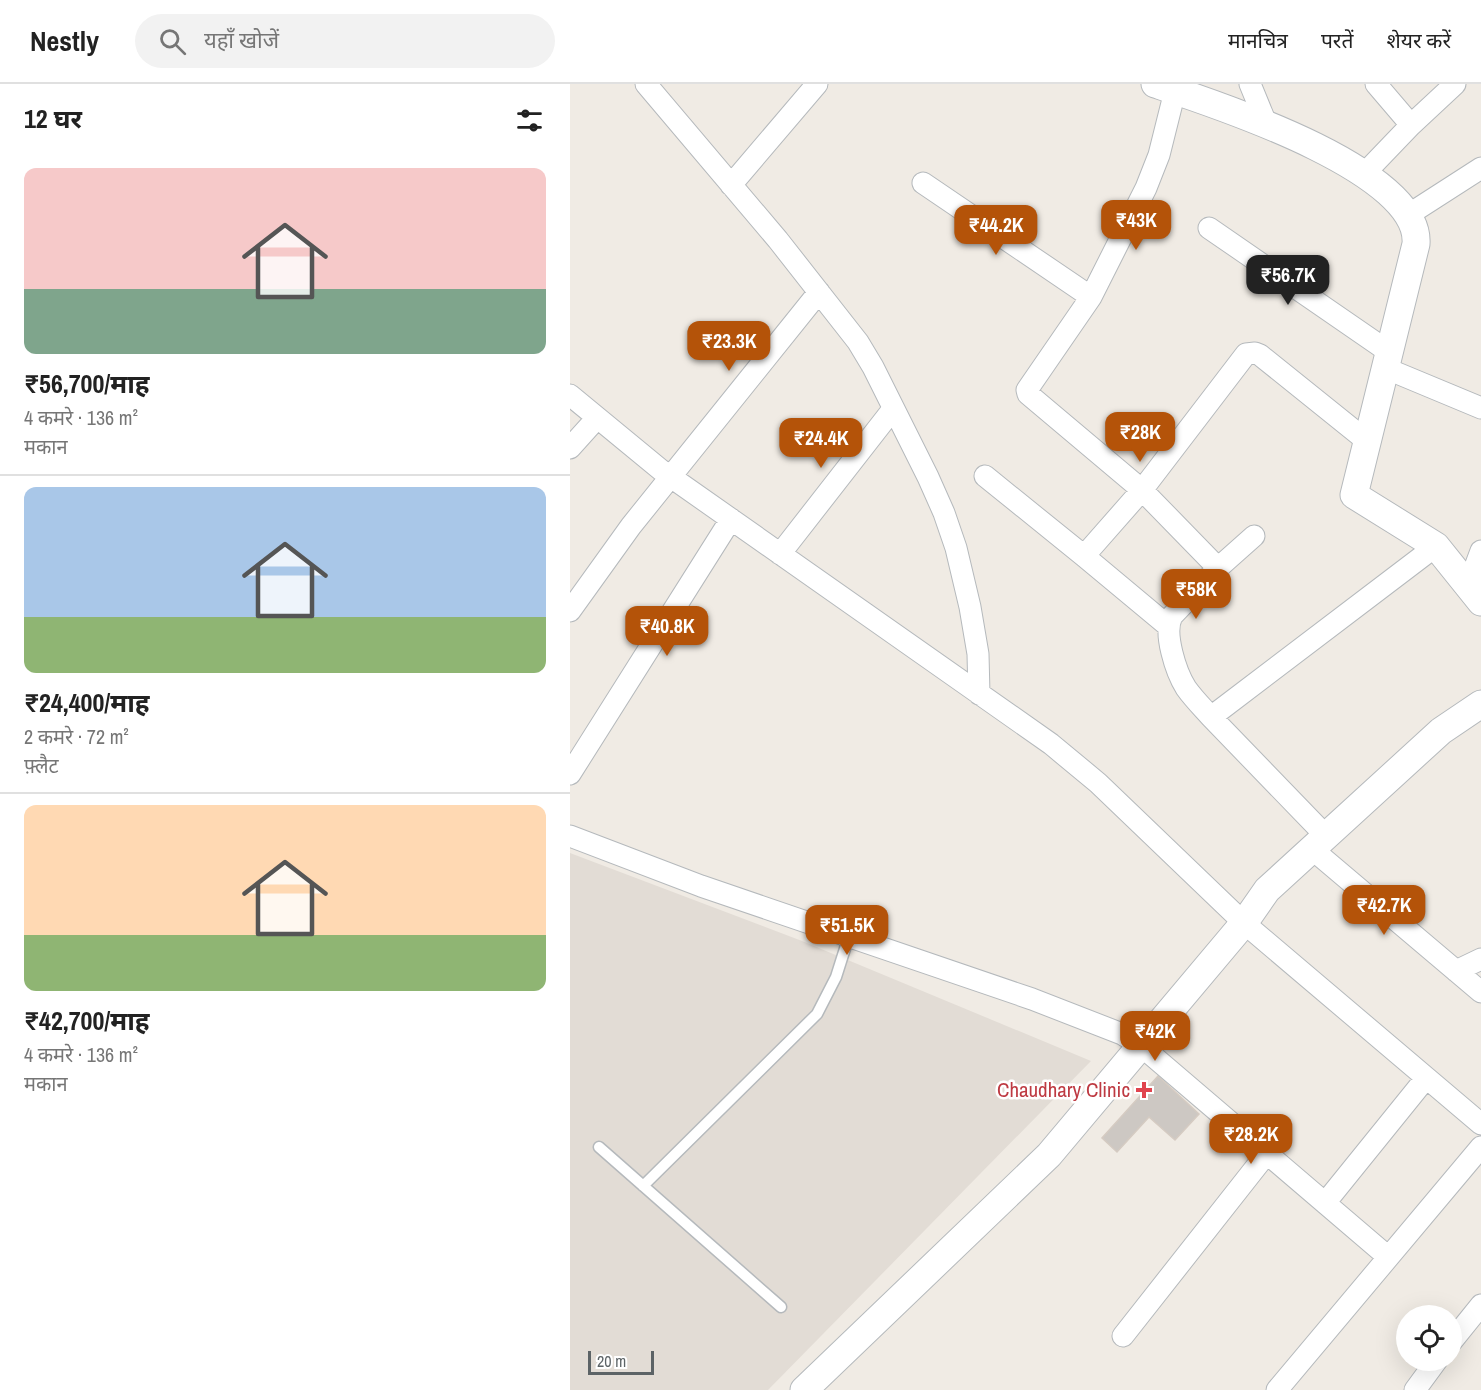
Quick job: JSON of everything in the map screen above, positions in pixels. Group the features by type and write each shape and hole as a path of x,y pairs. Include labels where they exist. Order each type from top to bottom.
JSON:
{"street":[{"path":"646,84 819,292 866,355 928,477 957,548 978,654 979,694"},
{"path":"731,185 817,84"},
{"path":"1250,84 1266,123"},
{"path":"1376,84 1411,125"},
{"path":"1364,174 1455,84"},
{"path":"1218,568 1142,490 1027,392 1027,386 1091,297 1154,172 1165,87 1266,123 1344,161 1394,199 1408,215 1417,235 1416,244 1354,495 1436,546 1475,594"},
{"path":"1408,215 1481,168"},
{"path":"923,183 1091,297"},
{"path":"1209,228 1387,360 1481,408"},
{"path":"570,611 630,526 819,292"},
{"path":"1084,556 1142,490 1241,359 1250,353 1260,355 1367,441"},
{"path":"570,395 671,476 1051,744 1098,783 1244,923 1481,1124"},
{"path":"780,554 893,409"},
{"path":"570,448 597,418"},
{"path":"985,476 1168,626"},
{"path":"570,774 731,519"},
{"path":"1254,536 1218,568 1172,616 1168,626 1171,647 1182,681 1319,843 1481,992"},
{"path":"1211,717 1436,546"},
{"path":"1475,594 1481,550"},
{"path":"804,1390 1049,1155 1244,923 1267,890 1441,731 1481,704"},
{"path":"570,836 701,886 1079,1016 1122,1034 1140,1045 1387,1256"},
{"path":"1456,971 1481,959"},
{"path":"1325,1203 1426,1078"},
{"path":"1277,1390 1387,1256 1481,1147"},
{"path":"1123,1336 1267,1153"},
{"path":"1462,1329 1481,1305"},
{"path":"1415,1390 1429,1371"}],"lane":[{"path":"643,1186 818,1014 836,977 849,936"},
{"path":"599,1147 781,1307"}],"shaded area":[{"path":"570,853 802,941 1091,1061 768,1390 570,1390"}],"building":[{"path":"1158,1076 1199,1114 1175,1140 1149,1117 1117,1152 1102,1138"}],"place":[{"name":"Chaudhary Clinic","path":"1144,1090"}]}
